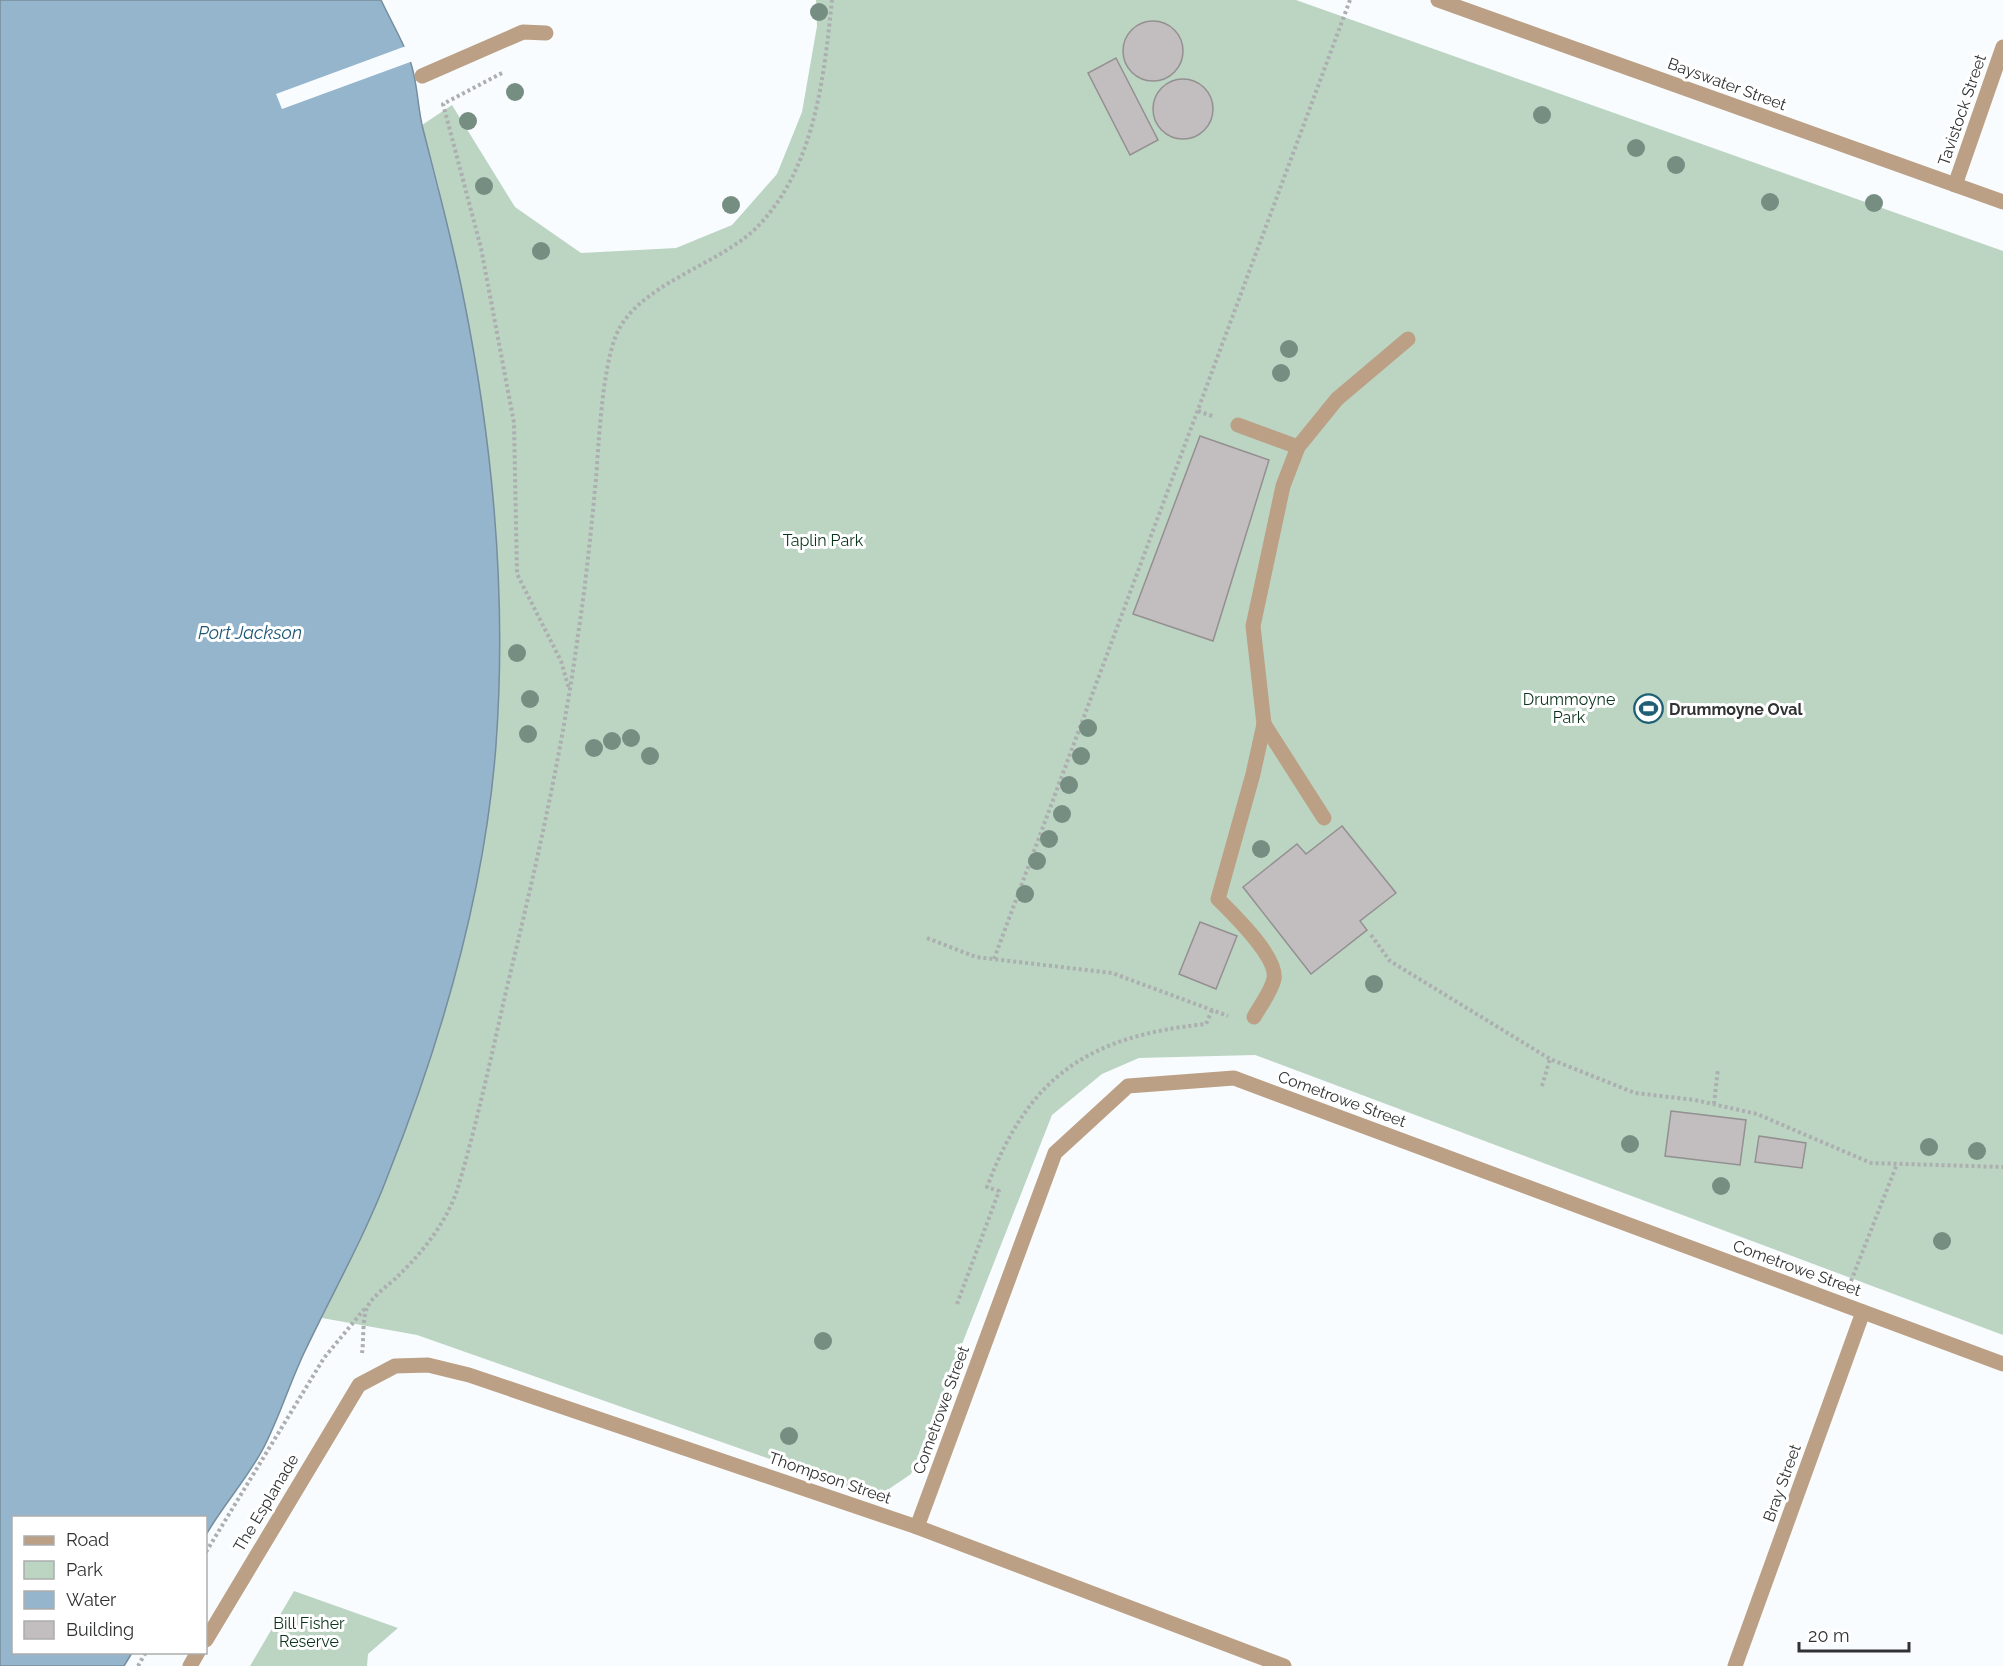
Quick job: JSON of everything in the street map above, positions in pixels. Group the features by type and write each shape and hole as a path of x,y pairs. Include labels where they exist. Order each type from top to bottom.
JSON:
{"street":[{"name":"Bayswater Street","path":"1438,0 2003,202"},
{"path":"422,76 524,32 546,33"},
{"name":"Tavistock Street","path":"1955,185 2003,47"},
{"path":"1254,1017 1274,980 1273,966 1245,927 1218,899 1253,774 1264,724 1252,626 1283,486 1298,447 1337,399 1408,339"},
{"path":"1238,425 1298,447"},
{"path":"1264,724 1324,818"},
{"name":"Cometrowe Street","path":"916,1527 1055,1153 1128,1086 1234,1078 2003,1364"},
{"name":"Bray Street","path":"1735,1666 1863,1312"},
{"name":"Thompson Street","path":"359,1385 395,1366 428,1365 469,1376 916,1527 1284,1666"},
{"name":"The Esplanade","path":"207,1638 359,1385"}],"path":[{"path":"207,1550 324,1358 367,1307 409,1266 443,1223 458,1190 546,819 570,692 587,566 599,433 615,337 629,314 656,291 758,227 778,201 793,176 810,133 824,61 832,0"},
{"path":"994,959 1350,0"},
{"path":"504,72 444,104 481,248 514,423 517,574 561,661 570,692"},
{"path":"1371,934 1390,961 1550,1059 1635,1093 1714,1104 1757,1114 1871,1163 2003,1167"},
{"path":"927,938 976,957 1113,973 1232,1017"},
{"path":"1542,1086 1550,1059"},
{"path":"1714,1104 1718,1069"},
{"path":"1842,1304 1897,1164"},
{"path":"359,1385 367,1307"}],"green space":[{"path":"816,0 1296,0 2003,251 2003,1335 1255,1055 1139,1058 1102,1074 1052,1115 911,1474 889,1489 872,1495 417,1335 322,1318 387,1178 441,1021 475,886 496,748 439,188 422,125 452,105 515,207 581,253 676,248 732,225 777,174 802,112 817,26"},
{"name":"Bill Fisher Reserve","path":"294,1591 398,1628 368,1654 367,1666 250,1666"}],"water":[{"name":"Port Jackson","path":"0,0 381,0 412,66 423,129 459,274 490,463 498,575 499,688 490,800 471,909 443,1018 408,1123 379,1198 300,1363 270,1435 251,1470 207,1533 207,1516 12,1516 12,1654 131,1654 124,1666 0,1666"}],"pier":[{"path":"406,46 413,61 282,109 276,94"}],"building":[{"path":"1153,21 1165,23 1178,34 1183,51 1181,63 1170,76 1153,81 1141,79 1128,68 1123,51 1125,39 1136,26"},
{"path":"1116,58 1158,140 1130,155 1088,73"},
{"path":"1183,79 1200,84 1208,92 1213,109 1208,126 1200,134 1183,139 1166,134 1158,126 1153,109 1158,92 1166,84"},
{"path":"1200,436 1269,460 1213,641 1133,614"},
{"path":"1342,826 1396,893 1360,921 1367,930 1311,974 1243,887 1297,844 1306,854"},
{"path":"1200,922 1237,936 1216,989 1179,974"},
{"path":"1671,1111 1746,1120 1740,1165 1665,1156"},
{"path":"1759,1136 1806,1143 1802,1168 1755,1162"}],"place":[{"name":"Drummoyne Oval","path":"1648,709"}],"park label":[{"name":"Taplin Park","path":"823,540"},
{"name":"Drummoyne Park","path":"1569,708"}]}
